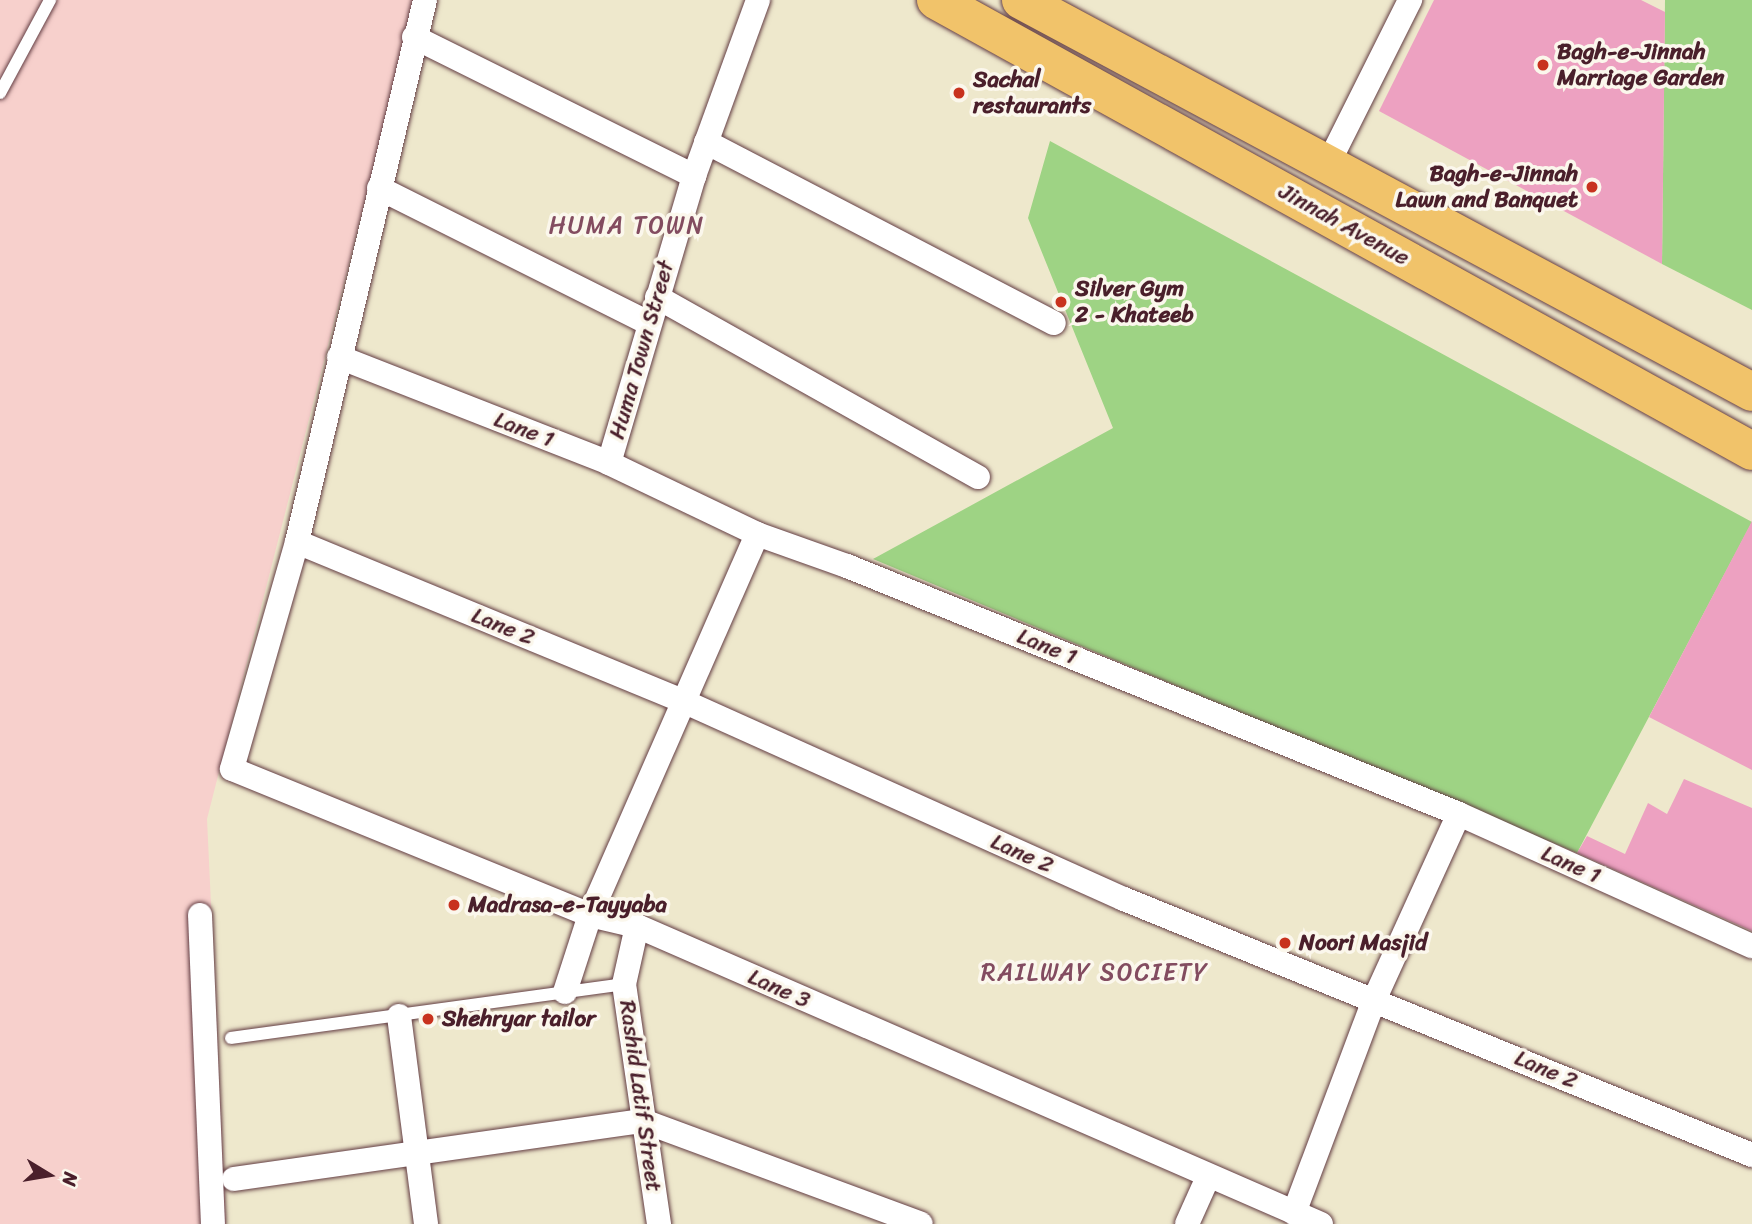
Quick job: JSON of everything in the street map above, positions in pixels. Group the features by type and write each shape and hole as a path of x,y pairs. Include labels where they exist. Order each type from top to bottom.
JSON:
{"highway":[{"name":"Jinnah Avenue","path":"936,0 1752,451"},
{"name":"Jinnah Avenue","path":"1021,0 1752,392"}],"street":[{"path":"297,542 414,37 425,0"},
{"name":"Huma Town Street","path":"610,463 694,176 758,0"},
{"path":"1327,166 1410,0"},
{"path":"414,37 694,176"},
{"path":"706,142 1055,323"},
{"path":"379,188 649,323"},
{"path":"657,297 978,477"},
{"name":"Lane 1","path":"339,357 610,463 757,534 847,566 1459,814 1752,946"},
{"path":"565,992 590,915 757,534"},
{"name":"Lane 2","path":"297,542 683,701 1124,899 1375,998 1752,1155"},
{"name":"Lane 3","path":"297,542 232,769 590,915 638,926 1208,1177 1321,1224"},
{"path":"1294,1213 1375,998 1459,814"},
{"path":"200,915 213,1224"},
{"name":"Rashid Latif Street","path":"638,926 624,984 659,1224"},
{"path":"399,1016 426,1224"},
{"path":"234,1179 643,1121 921,1224"},
{"path":"1186,1224 1208,1177"}],"lane":[{"path":"0,93 50,0"},
{"path":"231,1038 624,984"}],"shaded area":[{"path":"0,0 416,0 207,819 226,1224 0,1224"}],"green space":[{"path":"1665,0 1752,0 1752,310 1662,264"},
{"path":"1050,141 1752,522 1577,853 873,559 1113,428 1028,218"}],"building":[{"name":"Bagh-e-Jinnah Lawn and Banquet","path":"1434,0 1641,0 1665,12 1662,264 1379,111"},
{"path":"1752,521 1752,770 1649,717"},
{"path":"1684,779 1752,808 1752,931 1577,853 1587,836 1625,854 1648,803 1667,814"}],"place":[{"name":"Bagh-e-Jinnah Marriage Garden","path":"1543,65"},
{"name":"Sachal restaurants","path":"959,93"},
{"name":"Bagh-e-Jinnah Lawn and Banquet","path":"1592,187"},
{"name":"Silver Gym 2 - Khateeb","path":"1061,302"},
{"name":"Madrasa-e-Tayyaba","path":"454,905"},
{"name":"Noori Masjid","path":"1285,943"},
{"name":"Shehryar tailor","path":"428,1019"}],"district":[{"name":"HUMA TOWN","path":"627,226"},
{"name":"RAILWAY SOCIETY","path":"1095,973"}]}
